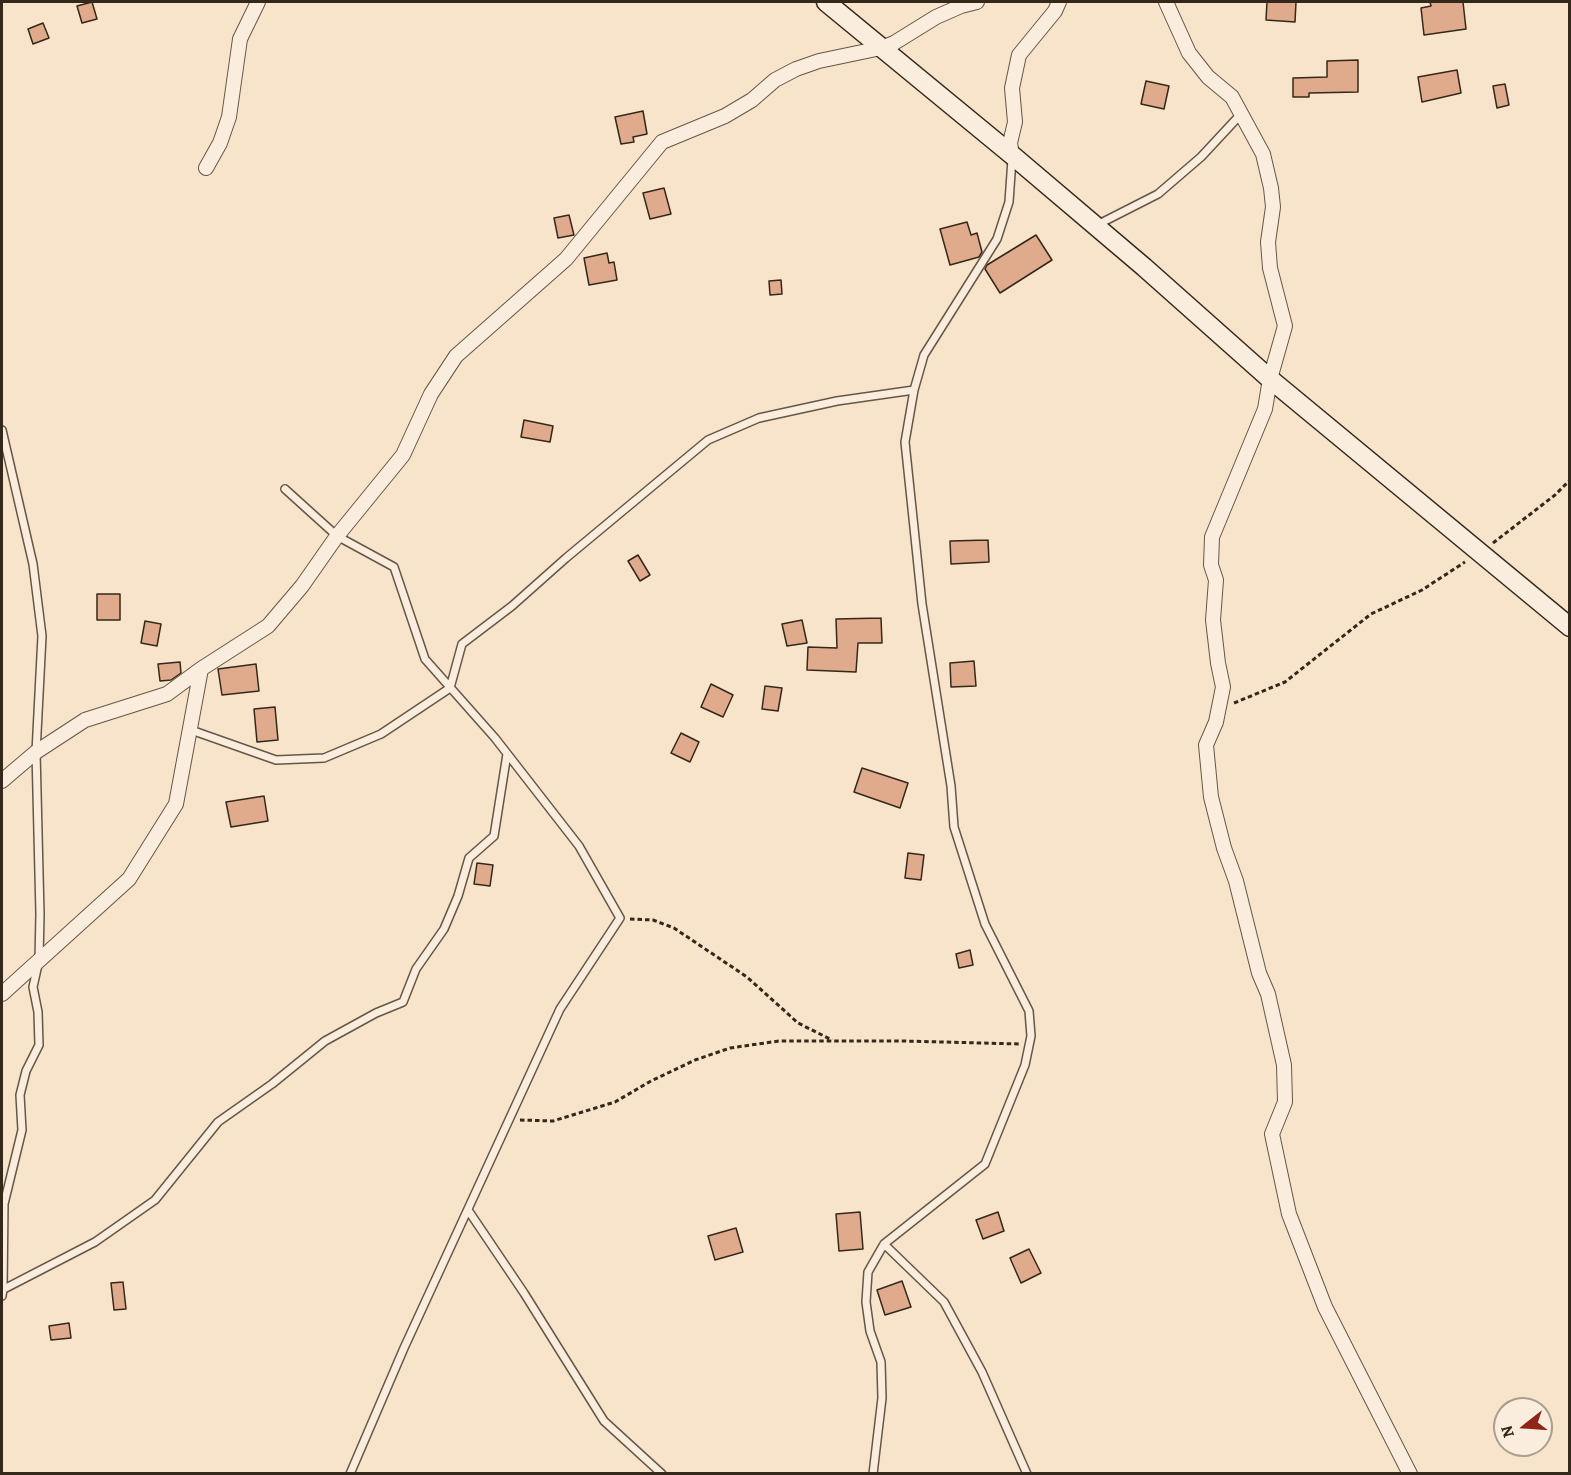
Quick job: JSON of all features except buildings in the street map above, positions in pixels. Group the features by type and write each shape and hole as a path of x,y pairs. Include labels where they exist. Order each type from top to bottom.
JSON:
{"street":[{"path":"206,168 220,143 230,117 240,39 258,2"},
{"path":"826,2 939,93 1270,379 1569,627"},
{"path":"2,781 36,752 85,720 167,694 268,626 302,586 337,536 403,455 432,394 456,356 566,259 662,142 725,117 775,80 796,69 819,61 881,48 936,17 977,2"},
{"path":"1012,155 1010,143 1015,122 1012,88 1020,55 1055,11 1059,2"},
{"path":"1166,2 1188,53 1208,77 1232,97 1263,154 1273,207 1268,242 1270,268 1285,326 1270,379 1265,409 1212,537 1211,565 1216,580 1213,620 1218,663 1224,687 1216,722 1206,745 1210,797 1236,881 1259,973 1268,994 1284,1065 1285,1102 1272,1134 1289,1214 1325,1307 1410,1473"},
{"path":"2,994 129,879 176,804 201,669"}],"lane":[{"path":"1095,226 1158,194 1201,157 1242,113"},
{"path":"873,1473 882,1398 881,1362 870,1331 866,1302 868,1272 884,1244 985,1164 1025,1065 1031,1036 1029,1011 985,924 954,827 951,786 922,604 905,441 914,390 924,355 997,239 1009,202 1012,155"},
{"path":"191,730 276,760 324,758 381,734 450,687 462,644 512,606 708,440 759,418 837,401 914,390"},
{"path":"2,430 33,564 42,636 36,752 39,960 33,987 38,1012 39,1045 26,1071 20,1095 22,1130 4,1204 2,1291 95,1242 155,1200 218,1122 272,1084 325,1041 376,1013 403,1002 416,969 444,929 458,896 468,858 494,836 507,754"},
{"path":"285,489 337,536 394,567 425,658 507,754 579,846 620,918 560,1009 350,1473"},
{"path":"468,1210 524,1293 604,1421 662,1473"},
{"path":"884,1244 944,1302 982,1372 1027,1473"}],"path":[{"path":"1219,710 1285,682 1371,614 1422,590 1480,552 1555,495 1569,480"},
{"path":"620,918 652,921 674,928 747,977 798,1023 833,1041"},
{"path":"509,1119 553,1121 615,1102 651,1081 695,1060 730,1048 779,1041 1029,1044"}]}
